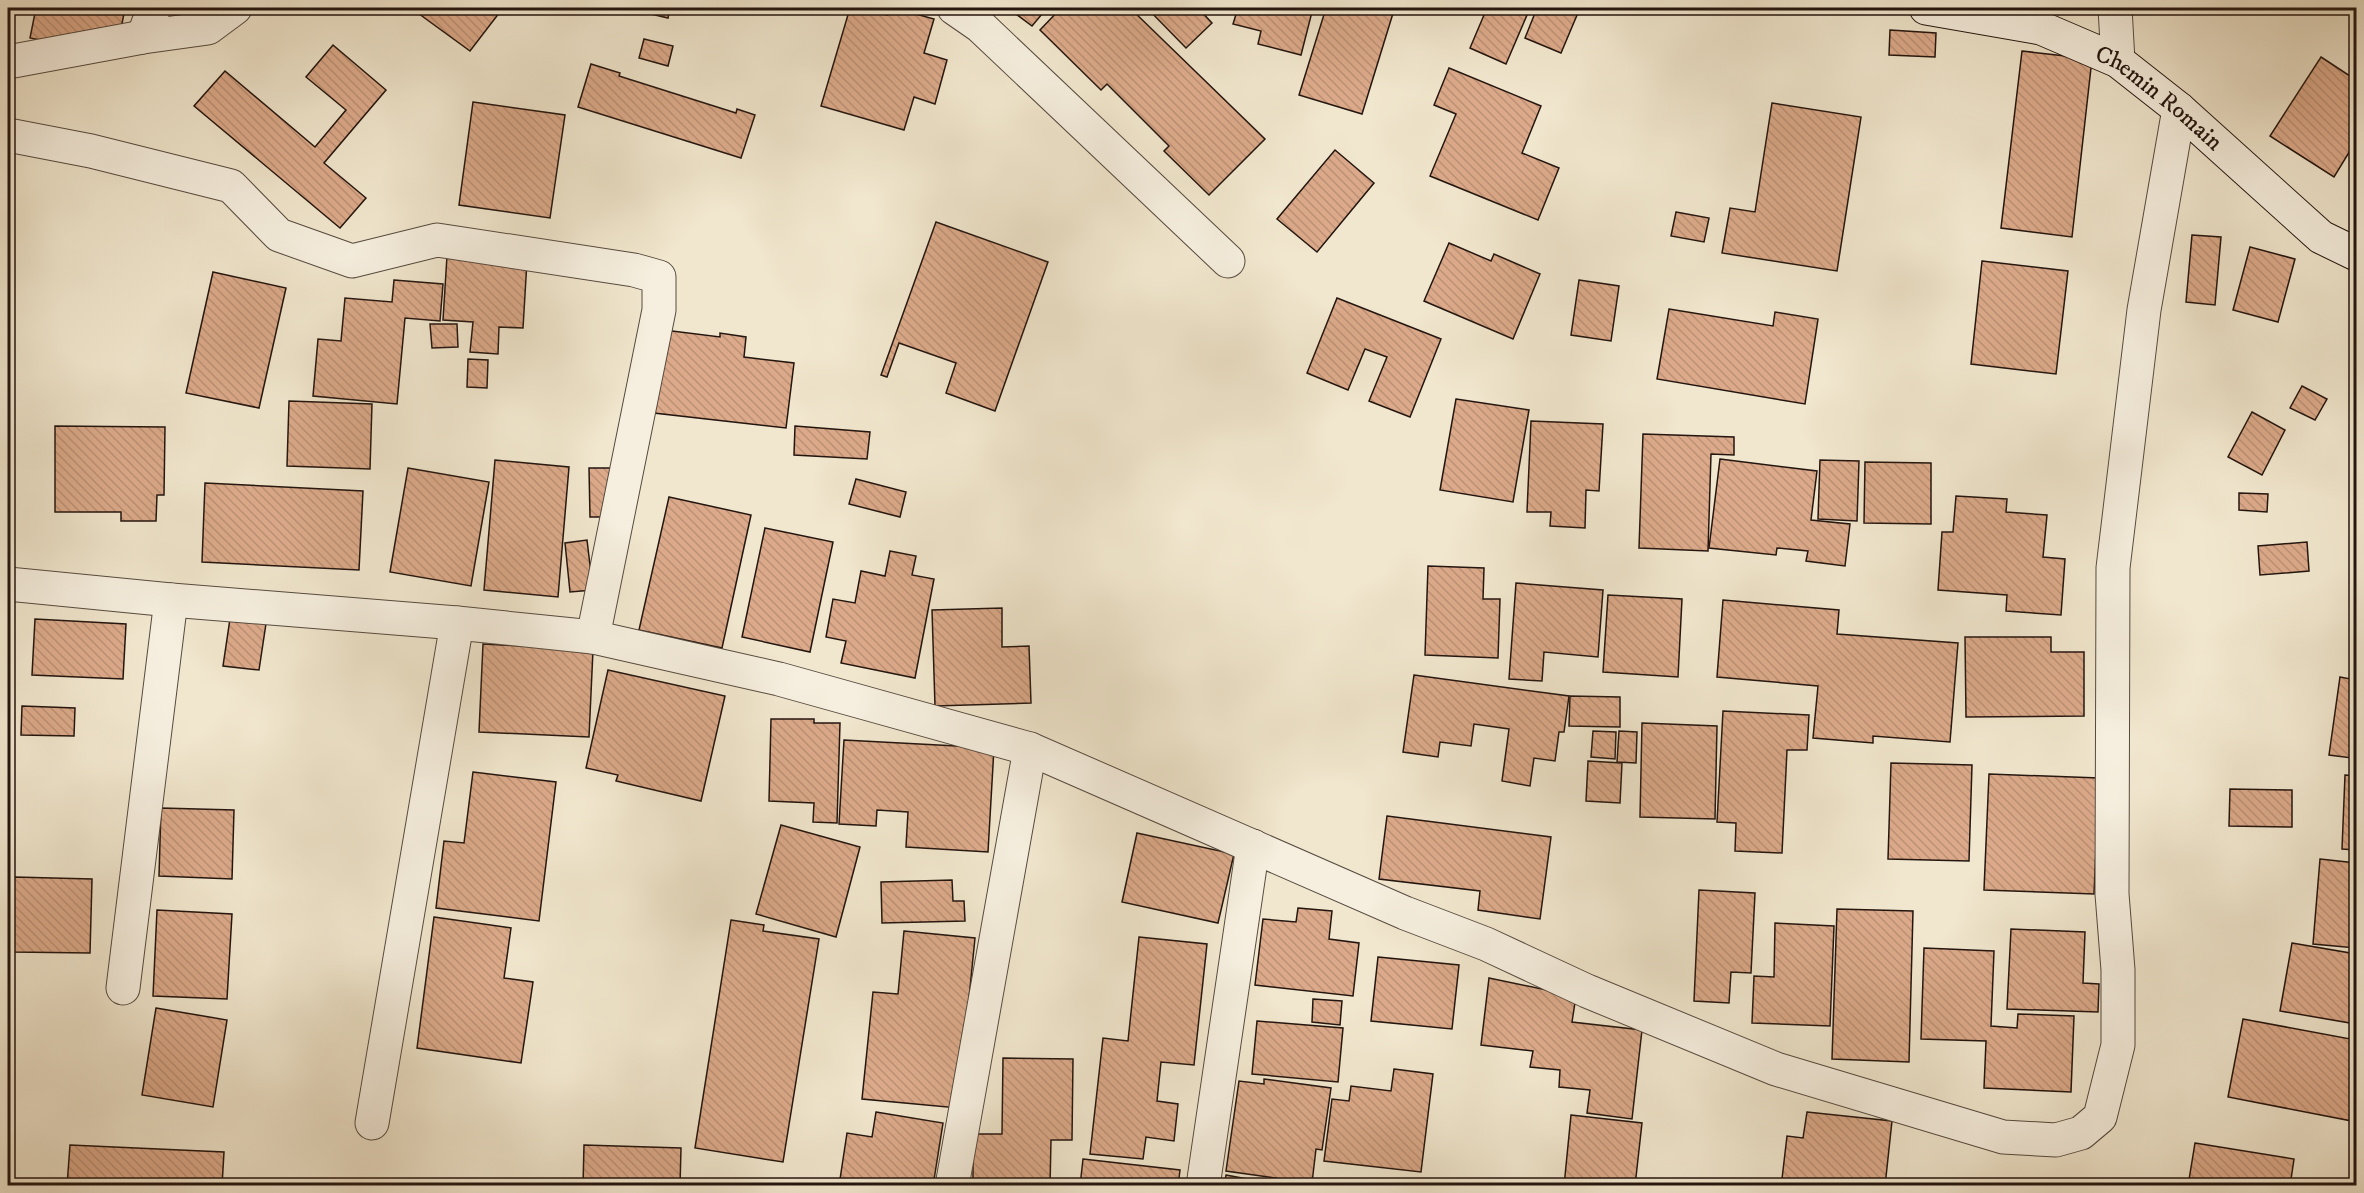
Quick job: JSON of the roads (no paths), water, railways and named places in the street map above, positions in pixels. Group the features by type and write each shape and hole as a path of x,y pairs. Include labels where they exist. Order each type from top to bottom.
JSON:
{"street":[{"path":"8,62 148,22 208,28 235,8"},
{"path":"954,8 980,26 1228,261"},
{"name":"Chemin Romain","path":"1926,8 2041,28 2118,61 2179,109 2321,237 2356,254"},
{"path":"2115,8 2118,61"},
{"path":"8,584 592,637 779,679 1030,749 1405,913 1486,944 1587,991 1776,1069 2003,1137 2056,1140 2080,1133 2100,1117 2118,1046 2118,970 2112,894 2113,568 2144,310 2179,109"},
{"path":"8,135 91,151 231,186 279,235 352,261 437,240 634,270 659,277 659,310 592,637"},
{"path":"123,988 171,600"},
{"path":"372,1123 457,623"},
{"path":"952,1185 1030,749"},
{"path":"1203,1185 1253,846"}]}
